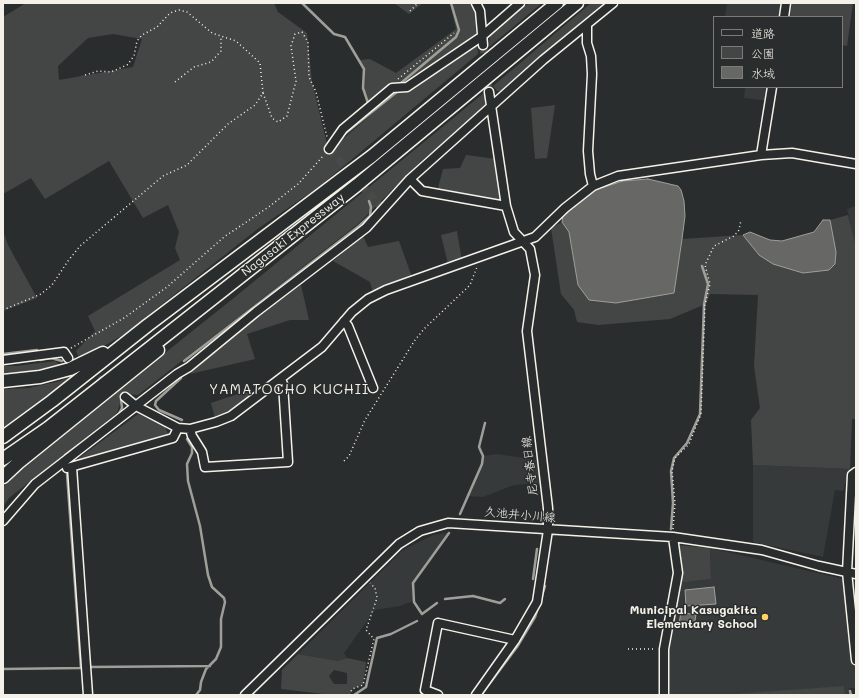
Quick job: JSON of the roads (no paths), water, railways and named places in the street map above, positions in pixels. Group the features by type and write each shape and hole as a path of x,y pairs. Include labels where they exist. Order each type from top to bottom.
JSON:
{"highway":[{"name":"Nagasaki Expressway","path":"3,437 52,401 148,324 372,156 557,3"},
{"name":"Nagasaki Expressway","path":"3,459 48,428 368,176 577,3"},
{"path":"3,477 18,463 154,354 201,307"},
{"path":"3,381 40,377 70,369 94,358 148,324"}],"street":[{"path":"476,3 480,11 482,41"},
{"path":"330,149 343,129 392,88 407,87 482,41 520,3"},
{"path":"3,521 35,484 177,374 189,367 256,312 366,228 410,180 543,60 613,3"},
{"path":"784,16 786,3"},
{"path":"587,24 587,43 591,56 592,74 588,151 590,174 593,186"},
{"path":"761,155 772,88"},
{"name":"尼寺春日線","path":"476,695 515,640 537,602 548,530 548,508 527,331 535,274 530,249 524,242 518,239 514,232 506,206 489,92"},
{"path":"125,397 136,406 178,428 190,429 231,416 322,346 352,312 368,299 386,290 480,258 535,237 564,208 593,186 618,176 761,155 792,153 856,164"},
{"path":"410,180 422,191 443,196 506,206"},
{"path":"344,321 348,326 373,388"},
{"path":"3,360 66,355"},
{"path":"190,429 192,436 202,452 205,467 288,462 283,384 281,379"},
{"path":"54,470 72,467 173,438 178,428"},
{"path":"72,467 88,695"},
{"path":"856,472 852,475 847,572 856,660"},
{"name":"久池井小川線","path":"245,695 398,544 420,531 433,526 448,523 470,523 548,530 673,537 762,550 856,574"},
{"path":"664,695 664,649 678,573 673,537"},
{"path":"438,695 425,690 438,623 515,640"}],"water":[{"path":"648,179 678,186 681,190 684,201 685,216 674,293 616,303 589,300 578,285 569,232 562,222 563,216 595,190 623,181"},
{"path":"823,220 830,220 836,252 835,264 829,270 803,273 773,264 759,255 743,235 750,232 770,240 782,241 814,232"},
{"path":"714,587 716,604 686,606 685,590"},
{"path":"681,612 696,615 694,626 679,624"}],"waterway":[{"path":"302,3 334,34 345,37 364,69 363,88 368,103"},
{"path":"401,83 456,37 459,30 451,3"},
{"path":"342,136 398,91"},
{"path":"184,361 359,226 370,216 371,207 369,201"},
{"path":"671,529 673,503 671,471 674,458 687,443 700,414 704,305 708,284 702,266"},
{"path":"3,354 37,350"},
{"path":"40,360 51,358 62,361"},
{"path":"181,378 156,401 155,405 159,410 182,420"},
{"path":"117,417 122,408 121,399"},
{"path":"460,514 482,464 483,456 479,447 485,423"},
{"path":"187,439 192,447 192,453 187,464 188,481 200,526 208,575 212,587 224,598 225,602 221,619 221,647 216,659 206,669 201,682 200,690 196,695"},
{"path":"65,455 80,444"},
{"path":"3,669 81,668 67,474"},
{"path":"437,603 422,614 414,602 413,583 449,533"},
{"path":"533,579 537,549"},
{"path":"481,695 517,647 535,617 545,586"},
{"path":"445,599 473,596 500,603 505,599"},
{"path":"354,695 366,687 377,638 391,634 417,621"},
{"path":"90,667 210,666"},
{"path":"850,691 851,695"}],"tunnel":[{"path":"483,45 489,92"},
{"path":"329,149 383,209"},
{"path":"68,358 125,397"}],"place":[{"name":"Municipal Kasugakita Elementary School","path":"765,617"}],"district":[{"name":"YAMATOCHO KUCHII","path":"289,390"}]}
